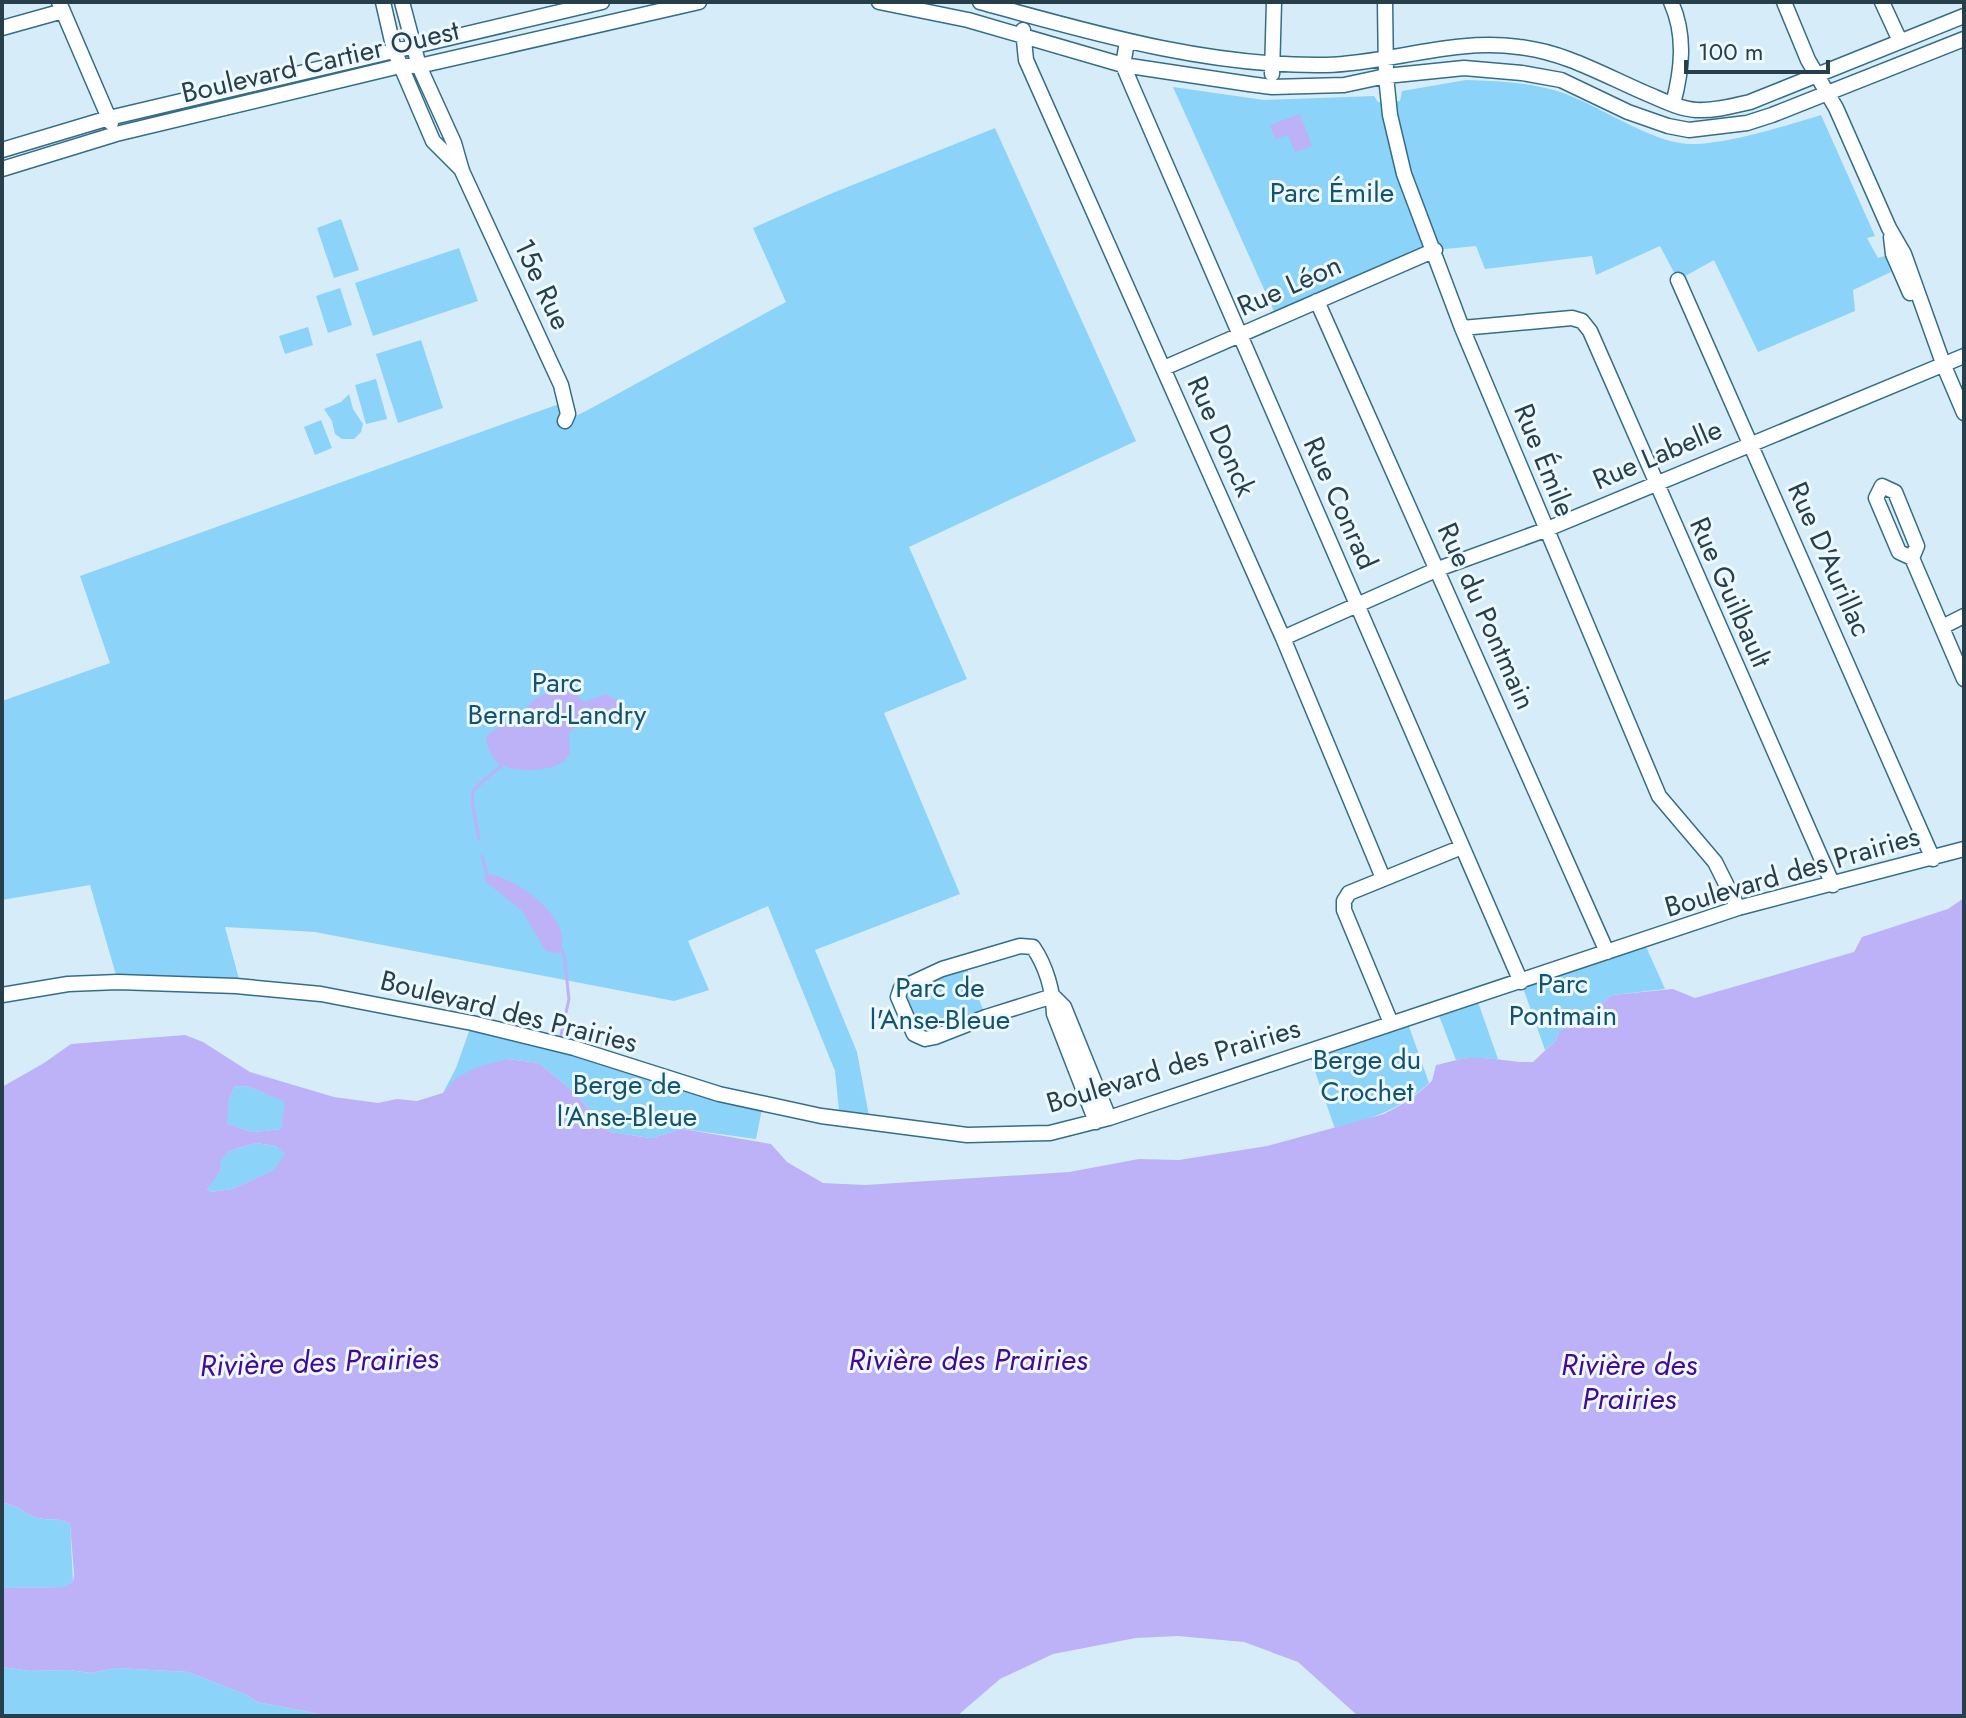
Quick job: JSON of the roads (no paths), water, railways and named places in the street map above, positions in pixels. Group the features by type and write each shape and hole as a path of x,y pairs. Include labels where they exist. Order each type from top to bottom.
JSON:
{"street":[{"name":"15e Rue","path":"383,2 394,50 433,141 462,171"},
{"name":"15e Rue","path":"402,2 419,66 454,143 462,171 561,385 568,414 565,421"},
{"name":"Boulevard Cartier Ouest","path":"2,150 109,118 602,2"},
{"name":"Boulevard Cartier Ouest","path":"2,169 116,134 400,66 419,66 699,2"},
{"path":"879,2 968,20 1123,65 1272,87 1344,85 1386,76 1464,68 1522,73 1561,80 1628,112 1689,130 1747,123 1964,39"},
{"path":"968,20 972,2"},
{"path":"980,2 1127,42 1272,64 1329,65 1471,45 1530,48 1571,60 1694,110 1750,102 1964,16"},
{"path":"1272,87 1274,2"},
{"name":"Rue Émile","path":"1385,2 1390,115 1404,174 1462,328 1659,796 1715,862 1738,908"},
{"path":"1671,2 1677,15 1681,40 1680,78 1673,104"},
{"path":"1784,2 1904,254 1964,413"},
{"path":"1882,2 1900,41"},
{"path":"2,28 61,7 116,134"},
{"name":"Rue Donck","path":"1023,14 1026,60 1283,638 1383,878"},
{"path":"1123,65 1127,42"},
{"name":"Rue Conrad","path":"1123,65 1521,982"},
{"name":"Rue Léon","path":"1164,368 1435,250"},
{"name":"Rue D'Aurillac","path":"1678,280 1933,859"},
{"name":"Rue du Pontmain","path":"1317,301 1607,952"},
{"name":"Rue Guilbault","path":"1462,328 1572,318 1582,321 1590,331 1833,885"},
{"name":"Rue Labelle","path":"1283,638 1438,569 1545,530 1964,356"},
{"path":"1912,558 1964,679"},
{"path":"1942,627 1964,616"},
{"path":"1391,1023 1344,910 1344,901 1349,893 1462,847"},
{"name":"Boulevard des Prairies","path":"2,995 68,984 118,982 236,986 321,994 472,1023 574,1048 719,1094 821,1116 967,1135 1050,1133 1103,1120 1738,908 1964,849"},
{"path":"1053,996 925,1039 914,1034 898,997 901,988 942,969 1020,946 1033,947 1053,996 1054,1014 1103,1120"}],"water":[{"path":"1300,114 1312,146 1295,152 1288,135 1275,139 1270,125"},
{"path":"564,689 584,702 606,694 619,701 622,711 613,723 576,727 569,733 570,753 555,766 519,770 497,762 486,738 494,730 523,721 532,701"},
{"path":"488,874 514,883 552,915 560,928 562,941 559,954 546,951 522,911 486,882 484,877"},
{"name":"Rivière des Prairies","path":"1964,898 1963,1716 1358,1716 1298,1662 1244,1642 1178,1636 1136,1638 1053,1654 1000,1679 957,1716 330,1716 257,1702 247,1695 188,1672 116,1668 91,1673 2,1667 2,1588 63,1587 73,1582 74,1574 70,1524 38,1518 2,1503 2,1087 71,1044 185,1035 203,1042 250,1072 334,1097 378,1103 397,1099 417,1101 443,1093 456,1078 477,1067 508,1059 539,1063 575,1093 610,1132 651,1138 683,1129 771,1144 787,1162 823,1183 865,1185 1069,1172 1139,1159 1179,1160 1267,1146 1384,1114 1411,1099 1432,1081 1436,1065 1476,1058 1533,1062 1556,1040 1559,1031 1579,1023 1612,995 1673,989 1695,998 1854,952 1862,937 1948,909","holes":["235,1086 250,1087 285,1102 281,1129 253,1132 227,1124 229,1100","256,1143 276,1146 285,1154 274,1170 232,1189 211,1192 207,1189 221,1170 220,1162 228,1151"]}],"waterway":[{"path":"479,839 473,790 501,766"},
{"path":"482,856 487,875"},
{"path":"561,949 569,999 561,1035"}],"park label":[{"name":"Parc Émile","path":"1332,192"},
{"name":"Parc Bernard-Landry","path":"557,698"},
{"name":"Parc Pontmain","path":"1563,999"},
{"name":"Parc de l'Anse-Bleue","path":"940,1003"},
{"name":"Berge du Crochet","path":"1367,1075"},
{"name":"Berge de l'Anse-Bleue","path":"627,1100"}]}
